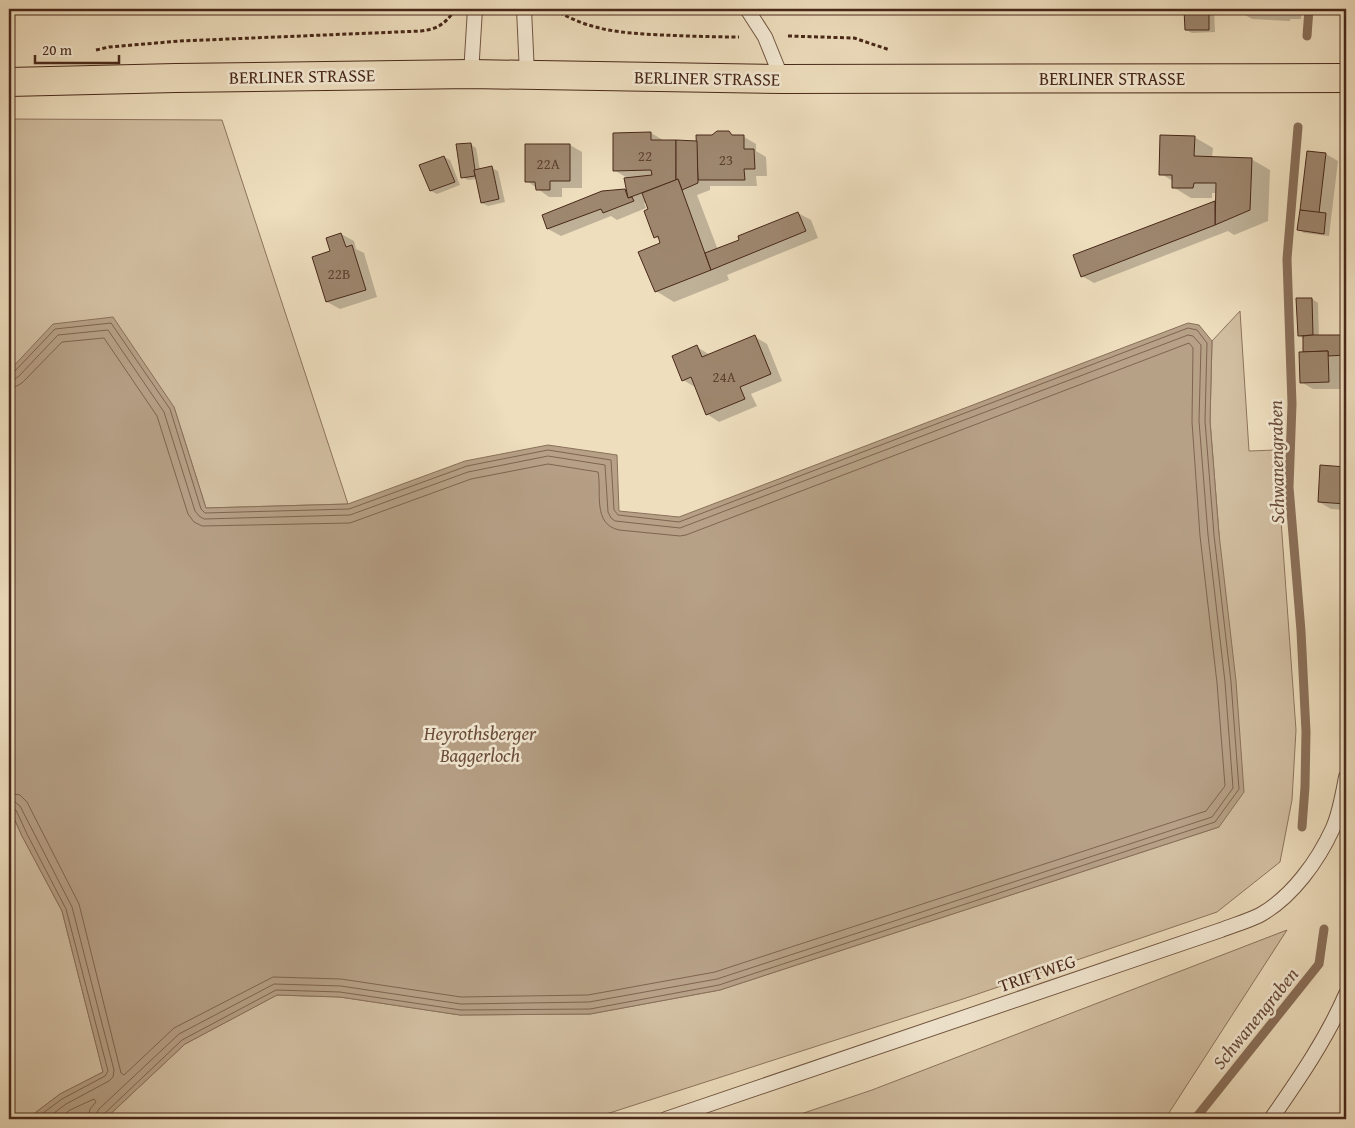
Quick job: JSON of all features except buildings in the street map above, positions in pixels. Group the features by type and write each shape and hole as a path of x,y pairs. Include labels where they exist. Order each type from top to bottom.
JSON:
{"main road":[{"name":"BERLINER STRASSE","path":"9,82 471,74 782,79 1346,78"}],"lane":[{"path":"471,74 475,9"},
{"path":"524,9 527,74"},
{"path":"747,9 765,36 782,79"},
{"name":"TRIFTWEG","path":"666,1119 1221,930 1260,915 1282,900 1300,881 1320,851 1333,827 1346,776"},
{"path":"1271,1119 1301,1075 1346,994"}],"path":[{"path":"92,51 109,47 180,41 421,31 441,26 456,10 475,9"},
{"path":"554,9 573,20 616,32 697,37 848,37 860,39 896,52"}],"shaded area":[{"path":"9,119 222,120 348,504 206,508 174,407 9,371"},
{"path":"1240,311 1249,451 1276,450 1296,730 1292,800 1280,862 1217,912 966,998 591,1119 105,1119 185,1044 277,995 340,997 460,1015 590,1014 720,990 1219,827 1219,534 1210,421 1212,341"},
{"path":"9,807 22,836 62,911 103,1072 60,1094 27,1119 9,1119"},
{"path":"1287,930 1165,1119 786,1119 872,1090"}],"water":[{"name":"Heyrothsberger Baggerloch","path":"113,317 174,407 206,508 348,504 465,461 548,445 617,455 619,511 679,517 1188,323 1199,325 1212,341 1210,421 1219,534 1236,681 1244,792 1219,827 720,990 590,1014 460,1015 340,997 277,995 185,1044 105,1119 27,1119 60,1094 103,1072 62,911 22,836 9,807 9,371 53,324"}],"waterway":[{"name":"Schwanengraben","path":"1307,36 1309,9"},
{"name":"Schwanengraben","path":"1298,127 1287,259 1292,404 1289,487 1301,631 1306,732 1302,827"},
{"name":"Schwanengraben","path":"1195,1119 1319,964 1324,929"}]}
